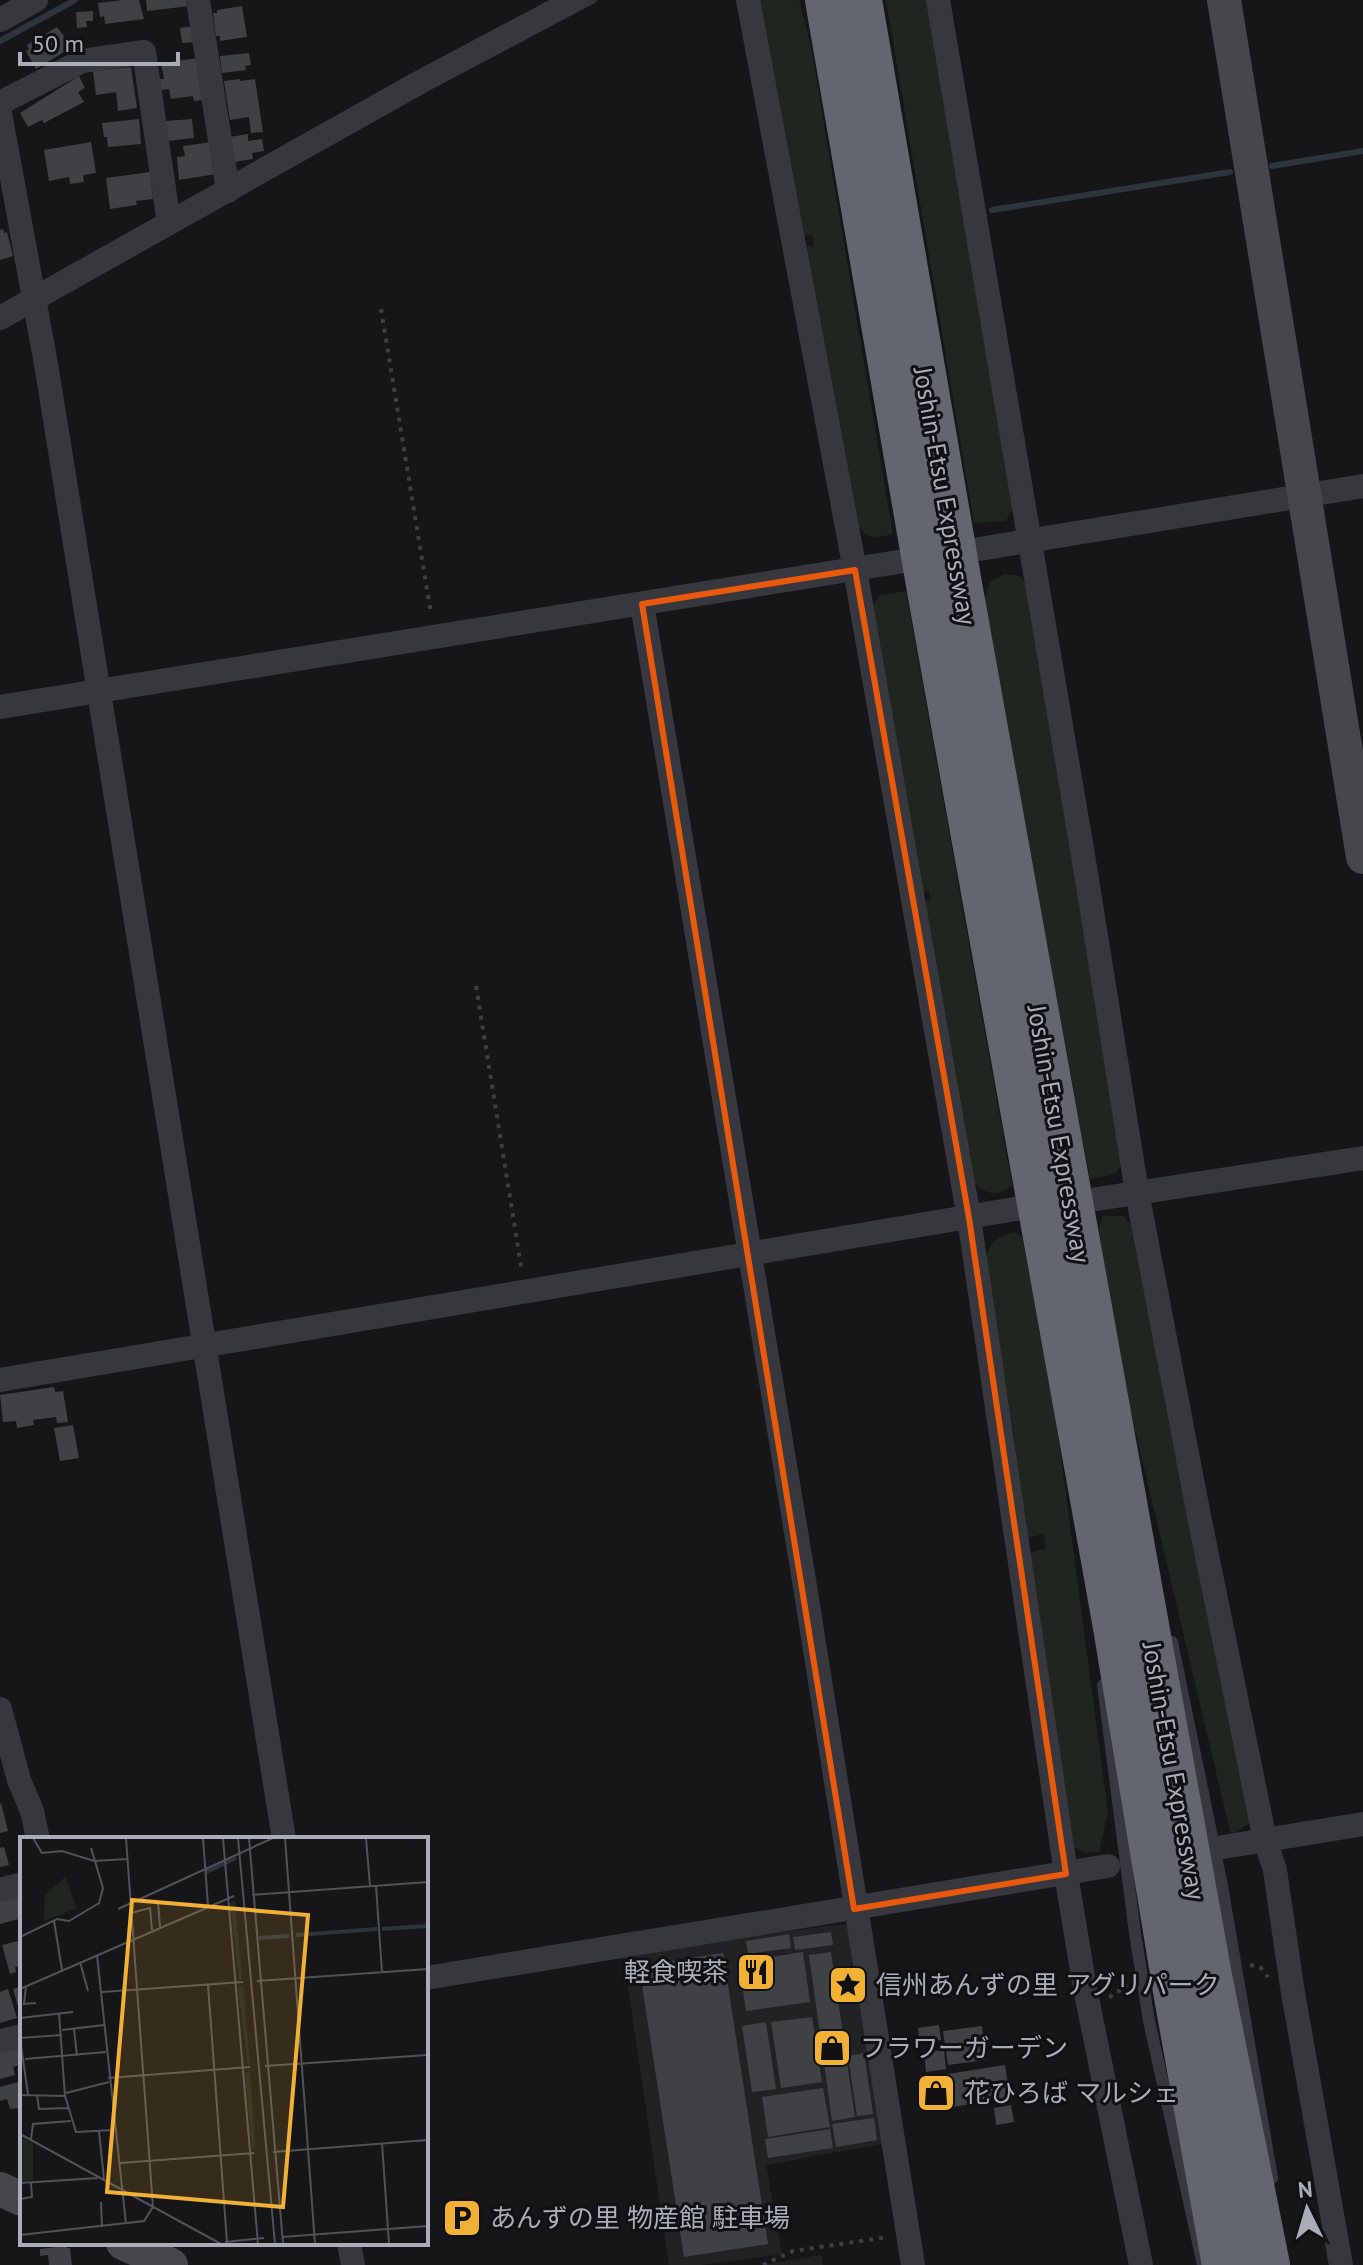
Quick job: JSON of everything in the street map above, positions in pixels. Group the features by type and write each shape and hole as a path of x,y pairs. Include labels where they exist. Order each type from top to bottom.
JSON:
{"highway":[{"name":"Joshin-Etsu Expressway","path":"827,0 927,581 1268,2265"},
{"name":"Joshin-Etsu Expressway","path":"860,0 960,584 1084,1367 1115,1627 1224,2265"}],"street":[{"path":"0,20 36,0"},
{"path":"198,0 228,191"},
{"path":"0,318 422,81 575,0"},
{"path":"748,0 855,570 969,1218 1066,1874 1087,2000 1141,2265"},
{"path":"938,0 1137,1192 1199,1516 1265,1840 1275,1870 1292,1987 1341,2265"},
{"path":"1224,0 1363,857"},
{"path":"0,103 82,61 144,52 169,223"},
{"path":"0,113 35,299 284,1837"},
{"path":"979,549 1363,486"},
{"path":"0,707 904,561"},
{"path":"642,604 913,2265"},
{"path":"1097,1199 1363,1158"},
{"path":"0,1380 1021,1208"},
{"path":"0,1709 9,1785 32,1811 38,1837"},
{"path":"1223,1847 1363,1824"},
{"path":"428,1978 1108,1866"},
{"path":"0,1890 20,1885"},
{"path":"0,2041 20,2036"},
{"path":"0,2189 20,2198"},
{"path":"122,2245 126,2265"},
{"path":"126,2245 171,2265"},
{"path":"349,2245 353,2265"}],"lane":[{"path":"1084,1367 1144,1532"},
{"path":"1084,1367 1088,1557"},
{"path":"1168,1623 1222,1886 1274,2191"},
{"path":"1100,1665 1149,2021 1203,2265"}],"path":[{"path":"381,309 435,639"},
{"path":"476,986 526,1293"},
{"path":"763,2265 793,2251 908,2234"}],"highlighted area":[{"path":"855,570 969,1218 1066,1874 854,1909 642,604"}],"shaded area":[{"path":"758,0 799,0 811,47 893,534 870,536 853,521 801,247 814,246 813,235 797,236"},
{"path":"886,0 931,0 1015,503 1006,521 974,523"},
{"path":"1004,574 1019,576 1031,588 1124,1160 1115,1174 1090,1179 984,601 990,582"},
{"path":"906,591 1012,1185 995,1193 984,1191 970,1177 920,902 931,900 929,891 918,892 870,608 881,595"},
{"path":"1103,1216 1123,1216 1136,1230 1166,1410 1252,1812 1250,1823 1231,1835 1130,1408 1106,1279 1099,1229"},
{"path":"1014,1232 1022,1237 1056,1419 1108,1812 1099,1852 1086,1853 1071,1846 1027,1553 1046,1549 1044,1534 1027,1538 1013,1429 985,1263 994,1242"},
{"path":"850,1923 887,2143 766,2165 782,2254 701,2265 669,2265 623,1953"},
{"path":"821,2255 823,2265 763,2265"}],"building":[{"path":"139,0 144,19 105,24 104,16 100,17 98,3"},
{"path":"146,0 189,0 190,6 147,11"},
{"path":"242,6 247,37 220,41 220,36 216,36 213,13"},
{"path":"93,11 93,21 86,21 87,27 77,28 76,12"},
{"path":"194,26 196,42 182,43 180,28"},
{"path":"57,27 70,44 67,46 69,49 36,69 26,51 29,49 27,45"},
{"path":"249,53 251,65 245,66 246,70 222,73 220,56"},
{"path":"199,58 205,100 194,101 193,96 171,99 169,89 161,90 160,79 164,79 161,63"},
{"path":"131,67 137,108 118,111 116,92 96,95 93,71"},
{"path":"79,76 85,88 78,92 84,102 44,123 42,120 28,127 20,113"},
{"path":"255,79 263,132 251,133 249,117 230,120 224,81"},
{"path":"139,119 141,144 108,147 102,123"},
{"path":"192,119 194,138 167,141 165,121"},
{"path":"248,134 248,141 262,139 264,151 252,153 253,159 234,162 230,137"},
{"path":"91,142 96,173 83,175 84,182 70,184 69,177 49,181 44,150"},
{"path":"212,142 216,174 179,180 177,157 185,156 183,146"},
{"path":"150,172 153,199 110,209 106,178"},
{"path":"3,229 4,233 7,232 13,256 0,260 0,230"},
{"path":"54,1387 55,1392 63,1391 68,1422 57,1423 56,1417 33,1420 34,1425 17,1428 16,1421 3,1422 0,1395"},
{"path":"73,1425 79,1458 60,1461 54,1428"},
{"path":"0,1804 8,1831 0,1833"},
{"path":"4,1847 9,1865 0,1867 0,1848"},
{"path":"20,1895 20,1919 0,1924 0,1900"},
{"path":"831,1932 833,1945 795,1950 793,1937"},
{"path":"789,1934 791,1948 748,1954 746,1941"},
{"path":"20,1940 20,1966 15,1967 16,1972 10,1974 2,1945"},
{"path":"803,1952 810,2002 746,2011 739,1962"},
{"path":"831,1952 855,2117 832,2121 809,1955"},
{"path":"723,1953 768,2244 684,2257 639,1966"},
{"path":"20,1987 20,2014 13,1989"},
{"path":"8,1989 17,2018 0,2023 0,1992"},
{"path":"812,2017 822,2082 781,2088 771,2022"},
{"path":"766,2022 776,2089 752,2092 742,2026"},
{"path":"939,2025 941,2040 920,2043 918,2028"},
{"path":"982,2026 986,2060 948,2065 943,2031"},
{"path":"20,2044 20,2065 13,2067 15,2075 0,2079 0,2049"},
{"path":"944,2050 946,2069 926,2072 924,2053"},
{"path":"864,2053 873,2114 857,2116 848,2056"},
{"path":"1005,2065 1010,2098 927,2111 922,2078"},
{"path":"20,2082 20,2108 10,2109 7,2099 0,2101 0,2087"},
{"path":"823,2088 830,2127 768,2137 762,2097"},
{"path":"1011,2105 1014,2122 996,2125 994,2108"},
{"path":"874,2118 877,2140 836,2147 832,2124"},
{"path":"830,2129 833,2148 768,2158 765,2139"},
{"path":"70,2248 72,2265 49,2265 48,2255 40,2256 40,2249"}],"waterway":[{"path":"0,41 75,0"},
{"path":"581,7 594,0"},
{"path":"1272,166 1363,151"},
{"path":"992,210 1230,172"}],"place":[{"name":"軽食喫茶","path":"756,1972"},
{"name":"信州あんずの里 アグリパーク","path":"848,1985"},
{"name":"フラワーガーデン","path":"832,2048"},
{"name":"花ひろば マルシェ","path":"936,2093"},
{"name":"あんずの里 物産館 駐車場","path":"462,2218"}]}
